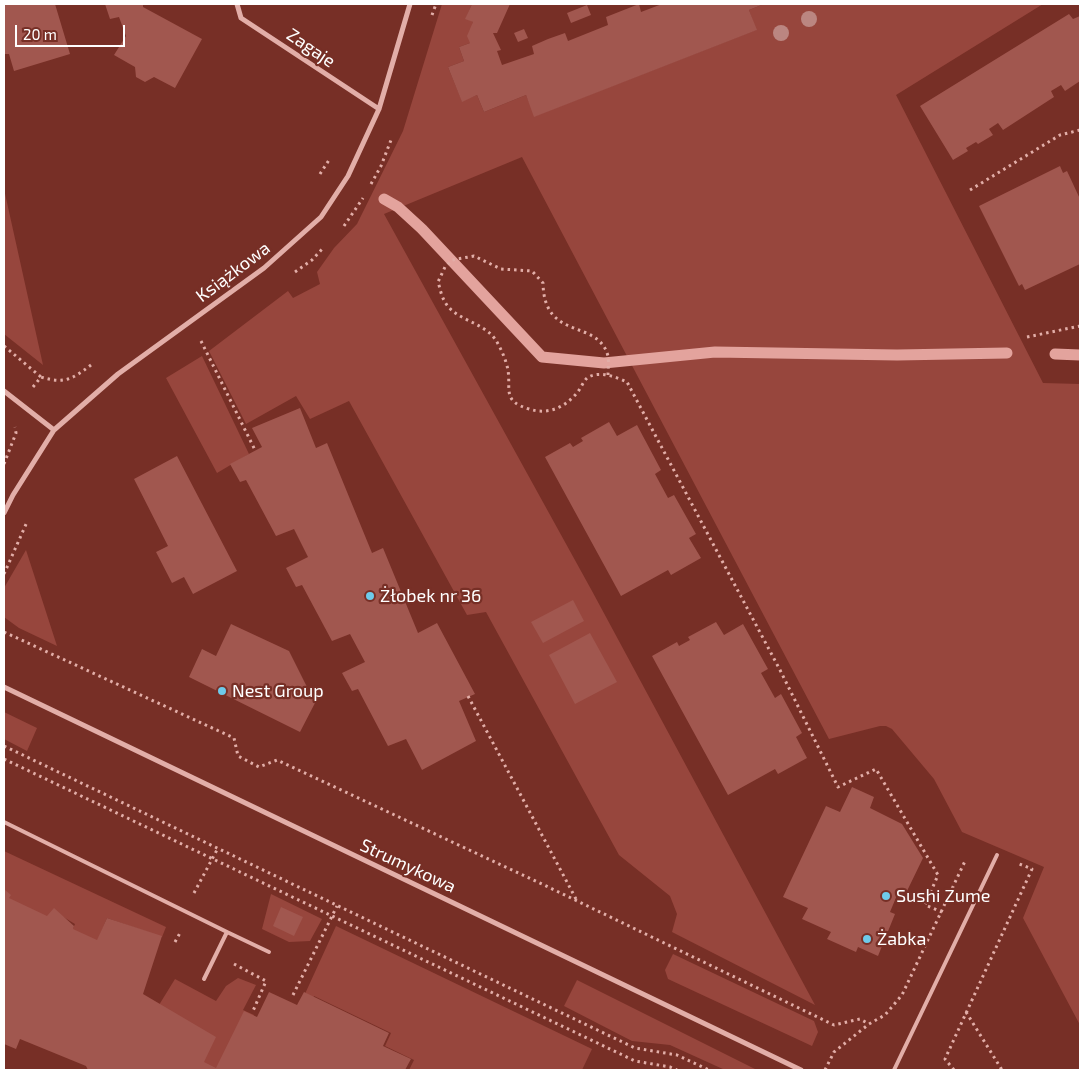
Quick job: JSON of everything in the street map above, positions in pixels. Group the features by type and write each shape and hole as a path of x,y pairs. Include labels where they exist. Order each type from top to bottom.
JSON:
{"street":[{"name":"Zagaje","path":"237,4 241,18 379,109"},
{"name":"Książkowa","path":"4,513 13,495 54,430 118,374 264,268 321,218 348,176 379,109 410,4"},
{"path":"4,391 54,430"},
{"name":"Strumykowa","path":"4,687 801,1070"}],"lane":[{"path":"4,822 269,952"},
{"path":"894,1070 997,855"},
{"path":"204,979 227,932"}],"path":[{"path":"970,190 1060,135 1080,130"},
{"path":"318,178 332,156"},
{"path":"608,375 608,356 597,340 556,321 548,310 543,295 543,283 532,271 501,270 474,256 455,260 448,264 438,282 444,302 456,314 476,323 494,338 505,358 508,372 507,391 514,402 529,409 548,411 562,408 576,395 587,378 600,374 627,382 776,661 838,787 876,769 938,875 925,905 942,912"},
{"path":"1027,337 1080,326"},
{"path":"201,341 255,450"},
{"path":"4,346 41,376 58,382 78,375 94,364"},
{"path":"4,464 16,433 14,416 20,404 41,376"},
{"path":"4,632 234,738 238,756 259,767 277,760 576,900 834,1025 860,1020 870,1024"},
{"path":"468,696 576,900"},
{"path":"4,746 635,1048 677,1055 708,1070"},
{"path":"4,759 635,1061 677,1070"},
{"path":"187,912 195,890 218,848"},
{"path":"954,1070 945,1059 1032,868 997,855"},
{"path":"825,1070 834,1052 870,1024 885,1015 902,996 966,859"},
{"path":"293,995 337,905"},
{"path":"216,954 266,981 253,1010"},
{"path":"966,1012 1002,1070"}],"shaded area":[{"path":"442,4 472,4 466,18 473,22 470,43 459,47 464,61 448,67 462,101 477,95 484,112 526,95 535,116 756,30 749,10 764,4 1043,4 896,95 1043,383 1080,384 1080,1025 1023,918 1044,867 962,832 934,779 892,729 880,726 829,739 522,157 384,214 592,591 815,1005 672,932 677,914 670,896 619,855 486,612 467,615 349,401 310,419 296,396 246,424 209,351 288,291 293,298 320,284 317,272 334,248 357,224 403,131"},
{"path":"4,189 43,365 4,334"},
{"path":"202,356 249,454 217,473 166,378"},
{"path":"26,550 57,646 19,628 4,617 4,588"},
{"path":"4,712 37,728 27,751 4,739"},
{"path":"4,851 166,927 162,937 107,918 96,944 71,933 75,924 55,912 47,921 6,901 9,894 4,890"},
{"path":"271,894 322,919 310,941 289,942 262,929"},
{"path":"336,926 592,1049 582,1070 409,1070 414,1060 385,1046 391,1033 314,996 306,1011 299,1007"},
{"path":"673,954 814,1021 818,1032 812,1046 668,979 665,970"},
{"path":"238,978 256,985 243,1010 254,1015 228,1070 217,1070 203,1064 159,1005 175,979 216,1001 226,986"},
{"path":"577,980 757,1070 725,1070 670,1045 632,1041 564,1006"}],"building":[{"path":"4,4 55,4 70,54 14,71 9,54 4,54"},
{"path":"105,4 143,4 143,7 202,39 175,88 154,77 145,82 136,77 135,67 114,55 126,36 119,17 110,19"},
{"path":"472,4 510,4 497,33 493,33 501,50 497,51 502,65 534,54 532,46 548,39 565,33 568,41 608,25 606,17 639,4 641,12 662,4 764,4 749,10 757,30 534,117 526,95 484,112 477,95 462,102 448,67 464,61 459,47 470,43 467,36 473,22 465,19"},
{"path":"587,5 591,15 571,23 567,13"},
{"path":"1069,14 1073,19 1080,16 1080,81 1065,91 1061,85 1051,91 1054,97 1003,130 998,123 989,129 993,135 978,144 976,142 966,148 968,151 953,160 920,106"},
{"path":"524,29 528,38 518,42 514,33"},
{"path":"1060,166 1063,173 1067,171 1080,199 1080,264 1025,290 1022,284 1019,286 979,206"},
{"name":"Żłobek nr 36","path":"300,408 316,448 327,443 372,553 383,548 418,633 437,623 475,694 459,701 476,741 422,770 406,739 388,746 358,689 352,691 342,673 365,662 350,634 332,641 302,585 296,587 286,568 308,557 294,529 276,536 246,480 240,482 230,464 262,447 252,428"},
{"path":"609,422 617,436 637,425 661,470 655,474 668,498 674,495 696,534 689,538 701,558 671,575 668,570 621,596 545,457 570,443 573,447 583,441 581,438"},
{"path":"177,456 237,571 193,594 184,577 172,583 156,552 168,546 134,479"},
{"path":"573,600 584,621 543,643 531,622"},
{"path":"716,622 724,635 743,624 768,669 761,673 775,698 781,694 802,733 796,737 807,758 778,774 775,769 728,795 652,656 677,642 679,646 690,640 688,637"},
{"path":"231,624 289,651 315,703 300,732 189,677 202,649 216,656"},
{"path":"590,633 617,682 575,704 549,655"},
{"path":"852,787 874,797 870,808 902,824 923,858 907,891 900,888 890,912 895,914 878,956 858,947 856,952 827,939 831,932 802,919 808,908 783,897 826,806 840,812"},
{"path":"4,889 11,895 9,898 47,916 54,908 74,926 73,929 97,940 107,918 162,936 143,994 216,1037 204,1062 216,1068 244,1011 257,1017 269,992 297,1005 304,992 389,1033 383,1046 411,1059 405,1070 88,1070 86,1066 20,1039 16,1049 4,1044"},
{"path":"281,907 303,917 294,936 273,926"}],"waterway":[{"path":"384,199 398,207 422,229 542,357 604,363 715,352 897,355 1007,353"},
{"path":"1055,354 1080,355"}],"place":[{"name":"Żłobek nr 36","path":"370,596"},
{"name":"Nest Group","path":"222,691"},
{"name":"Sushi Zume","path":"886,896"},
{"name":"Żabka","path":"867,939"}]}
